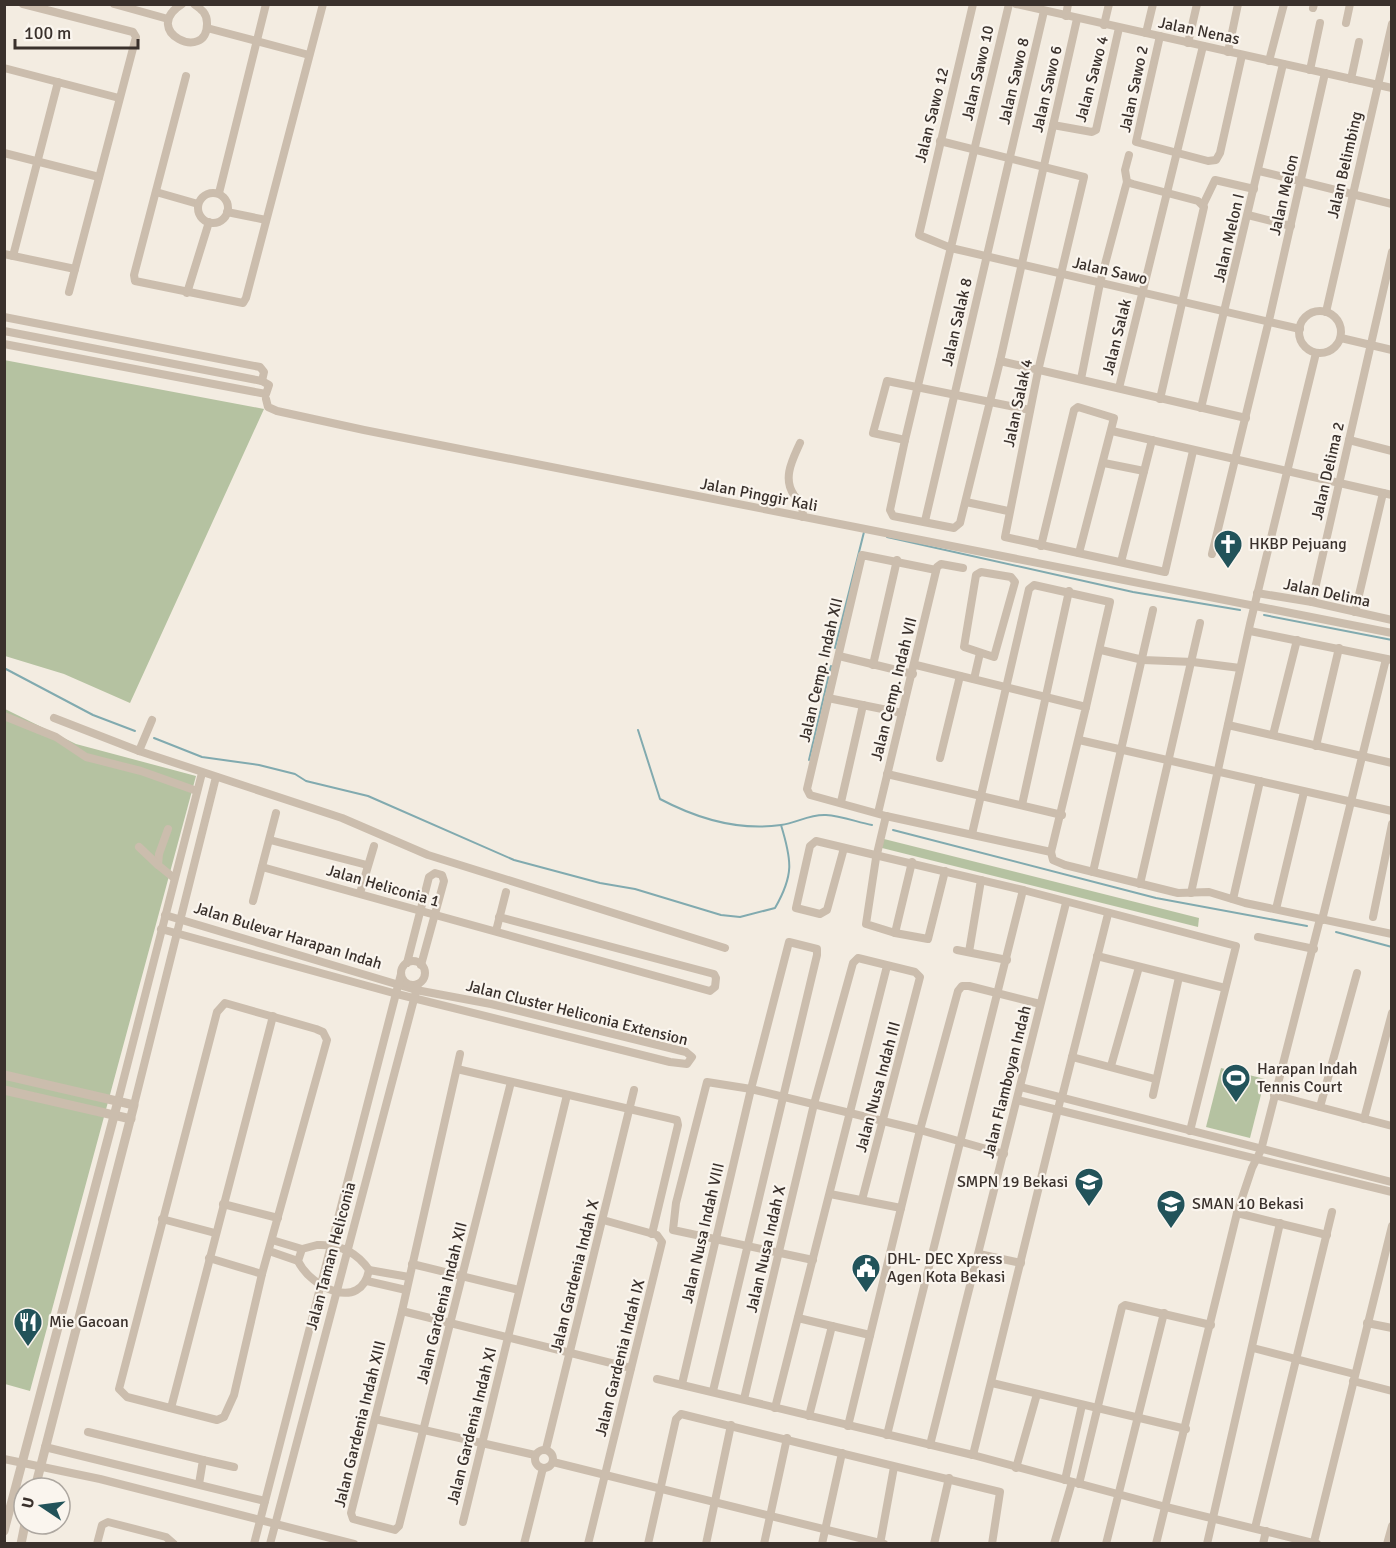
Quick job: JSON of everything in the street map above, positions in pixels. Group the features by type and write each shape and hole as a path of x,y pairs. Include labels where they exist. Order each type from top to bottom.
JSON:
{"street":[{"path":"23,4 135,34 69,292"},
{"path":"114,4 168,19"},
{"path":"182,4 173,10 168,19 169,29 174,38 183,43 193,42 202,37 207,28 207,18 194,4"},
{"path":"219,193 209,193 198,204 198,212 209,222 217,222 227,212 227,204 219,193 266,4"},
{"path":"186,76 134,275 135,281 243,303 323,4"},
{"name":"Jalan Sawo 10","path":"925,521 894,516 890,510 1008,4"},
{"name":"Jalan Nenas","path":"1016,4 1392,88"},
{"path":"1066,16 1068,4"},
{"path":"1104,25 1108,4"},
{"path":"1146,33 1153,4"},
{"path":"1188,43 1197,4"},
{"path":"1228,52 1238,4"},
{"path":"1269,61 1284,4"},
{"path":"1346,23 1350,4"},
{"name":"Jalan Sawo 12","path":"918,231 973,5"},
{"name":"Jalan Sawo 8","path":"986,256 1044,11"},
{"name":"Jalan Sawo 6","path":"925,521 957,527 966,502 1077,19"},
{"path":"1310,70 1320,23"},
{"name":"Jalan Belimbing","path":"1326,312 1392,24"},
{"path":"207,28 309,56"},
{"name":"Jalan Sawo 4","path":"1053,125 1092,132 1096,130 1119,28"},
{"name":"Jalan Sawo 2","path":"1160,36 1135,141 1138,144 1176,153"},
{"path":"1351,79 1359,42"},
{"name":"Jalan Salak","path":"1119,388 1165,192 1203,46"},
{"path":"1176,153 1208,161 1218,158 1242,55"},
{"name":"Jalan Melon I","path":"1201,408 1283,64"},
{"path":"4,68 119,98"},
{"name":"Jalan Melon","path":"1212,554 1269,322 1325,73"},
{"path":"58,82 9,255 75,269"},
{"path":"940,141 1043,166"},
{"path":"4,153 99,177"},
{"path":"1081,379 1100,283 1127,182 1125,170 1129,155"},
{"name":"Jalan Salak 4","path":"1041,546 1006,538 1004,535 1039,369 1084,177 1043,166"},
{"path":"1259,171 1301,184 1392,204"},
{"path":"1160,399 1204,217 1203,206 1215,180 1254,189"},
{"path":"1127,182 1198,201 1203,206"},
{"path":"156,192 198,204"},
{"path":"227,212 266,220"},
{"path":"1248,215 1291,226"},
{"path":"187,293 209,222"},
{"name":"Jalan Sawo","path":"918,231 922,237 951,248 1300,329"},
{"name":"Jalan Delima 2","path":"1312,602 1392,252"},
{"name":"Jalan Salak 8","path":"925,521 986,256"},
{"path":"1326,312 1339,324 1341,338 1333,349 1316,353 1303,344 1300,329 1306,317 1312,313 1326,312"},
{"path":"4,317 260,367 264,372 262,381"},
{"path":"4,331 269,384 267,393 4,344"},
{"path":"1341,338 1392,350"},
{"path":"1191,893 1257,593 1316,353"},
{"path":"1000,361 1246,418"},
{"path":"905,440 875,434 873,430 887,381 1030,410"},
{"name":"Jalan Pinggir Kali","path":"266,399 268,407 277,411 517,462 803,517 1254,609 1392,633"},
{"path":"1079,553 1112,431 1113,416 1075,409 1041,546 1165,572 1193,451"},
{"path":"1112,431 1339,485 1392,495"},
{"path":"1121,562 1152,440"},
{"path":"1349,440 1392,451"},
{"path":"800,443 788,480 790,488 801,504 803,517"},
{"path":"1104,463 1144,471"},
{"path":"1355,612 1383,493"},
{"path":"966,502 1008,511"},
{"name":"Jalan Cemp. Indah XII","path":"963,568 941,564 936,570 897,560 862,555 807,792 882,814 1051,852 1053,860 1093,872"},
{"path":"873,665 897,560"},
{"name":"Jalan Cemp. Indah VII","path":"895,933 868,926 865,918 883,825 882,814 887,774 916,665 936,570"},
{"path":"977,574 1012,578 1015,584 995,656 980,653 964,646 977,574"},
{"path":"972,834 1030,587 1034,585 1069,591 1110,602 1101,650 1051,852"},
{"path":"1022,805 1069,591"},
{"name":"Jalan Delima","path":"1257,593 1312,602 1392,620"},
{"path":"1153,610 1093,872 1140,884 1191,893 1209,892 1321,921 1392,934"},
{"path":"1140,884 1193,662 1200,622"},
{"path":"1156,1544 1186,1429 1237,1213 1255,1160 1261,1150 1389,659 1297,640 1251,626"},
{"path":"1273,735 1297,640"},
{"path":"1316,746 1340,648"},
{"path":"1101,650 1143,660 1193,662 1240,669"},
{"path":"974,679 980,653"},
{"path":"839,656 913,674"},
{"path":"916,665 1086,706"},
{"path":"940,758 960,675"},
{"path":"828,698 902,713"},
{"path":"841,802 863,705"},
{"path":"4,716 56,737 86,757 141,771 197,792"},
{"path":"54,718 202,773 342,818 428,855 725,948"},
{"path":"139,751 152,720"},
{"path":"1228,725 1392,764"},
{"path":"1079,740 1392,812"},
{"path":"4,1531 115,1116 202,773"},
{"path":"887,774 1062,815"},
{"path":"38,1476 131,1119 216,777"},
{"path":"1233,899 1260,781"},
{"path":"1276,909 1304,792"},
{"path":"253,901 276,813"},
{"path":"1373,917 1392,824"},
{"path":"158,865 159,854 168,829"},
{"path":"270,840 368,865"},
{"path":"844,848 825,912 820,914 796,908 812,843 844,848 877,854 912,862 1236,946 1190,1131"},
{"path":"360,893 374,846"},
{"path":"139,847 174,878"},
{"path":"912,862 895,933 926,939 930,935 945,871"},
{"name":"Jalan Heliconia 1","path":"262,867 710,991 715,987 714,974 499,917"},
{"name":"Jalan Taman Heliconia","path":"254,1544 401,974 407,963 429,877 439,873 442,874 444,881 434,915"},
{"path":"969,952 981,880"},
{"path":"887,1434 999,994 1023,890"},
{"path":"496,931 506,892"},
{"name":"Jalan Flamboyan Indah","path":"931,1443 1065,903"},
{"path":"973,1455 1108,914"},
{"name":"Jalan Bulevar Harapan Indah","path":"165,915 416,991"},
{"path":"407,963 415,962 421,965 434,915"},
{"name":"Jalan Bulevar Harapan Indah","path":"161,929 397,994 416,991"},
{"path":"414,936 428,939"},
{"path":"1258,937 1315,945"},
{"name":"Jalan Nusa Indah VIII","path":"682,1384 750,1089 789,942 811,947 817,950 817,955 783,1097"},
{"path":"957,950 1007,960"},
{"path":"1097,956 1225,988"},
{"name":"Jalan Nusa Indah X","path":"744,1399 814,1104 853,963 858,958 887,966"},
{"name":"Jalan Taman Heliconia","path":"271,1540 416,991 424,975 421,965"},
{"path":"775,1408 887,966"},
{"name":"Jalan Nusa Indah III","path":"862,1200 920,981 915,972 887,966"},
{"path":"1112,1066 1139,967"},
{"path":"1320,1107 1357,973"},
{"path":"401,974 416,991"},
{"path":"1153,1095 1179,977"},
{"path":"848,1426 920,1130 958,991 964,985 1040,1004"},
{"name":"Jalan Cluster Heliconia Extension","path":"416,991 491,1004 686,1052 692,1057 687,1064 670,1062 416,991"},
{"path":"228,1002 316,1029 323,1032 327,1040 278,1218 262,1274 234,1395 224,1417 209,1419 127,1397 119,1389 162,1219 217,1012 228,1002"},
{"path":"1364,1119 1392,1013"},
{"path":"171,1408 273,1016"},
{"name":"Jalan Gardenia Indah XIII","path":"397,1530 356,1520 351,1515 402,1311 460,1054"},
{"path":"1072,1057 1155,1079"},
{"path":"457,1069 678,1122 652,1234 603,1220"},
{"path":"4,1075 134,1105"},
{"path":"813,1260 748,1244 674,1231 672,1225 674,1213 705,1084 712,1081 750,1089 920,1130 1004,1154"},
{"name":"Jalan Gardenia Indah XII","path":"397,1530 452,1324 511,1082"},
{"path":"1021,1087 1392,1182"},
{"path":"4,1090 131,1119"},
{"name":"Jalan Gardenia Indah X","path":"546,1449 633,1090"},
{"name":"Jalan Gardenia Indah XI","path":"463,1522 567,1095"},
{"path":"1274,1095 1392,1126"},
{"path":"712,1391 783,1097"},
{"path":"1017,1100 1392,1192"},
{"path":"830,1194 901,1208"},
{"path":"223,1204 278,1218"},
{"path":"1255,1528 1298,1360 1332,1212"},
{"path":"1237,1213 1327,1234"},
{"path":"162,1219 215,1233"},
{"path":"1208,1544 1280,1223"},
{"path":"657,1379 848,1426 931,1443 1016,1468 1315,1543 1367,1323 1387,1258 1392,1226"},
{"name":"Jalan Gardenia Indah IX","path":"588,1544 662,1242 660,1237 652,1234"},
{"path":"272,1240 302,1249 331,1245 347,1250 369,1270 409,1277"},
{"path":"298,1261 302,1249"},
{"path":"269,1251 298,1261 308,1278 320,1286 335,1291 357,1290 367,1281 369,1270"},
{"path":"978,1254 1021,1263"},
{"path":"209,1258 262,1274"},
{"path":"412,1264 519,1290"},
{"path":"367,1281 406,1290"},
{"path":"1054,1544 1097,1407 1122,1307 1125,1305 1211,1325"},
{"path":"402,1311 631,1368"},
{"path":"1106,1544 1164,1313"},
{"path":"798,1318 870,1335"},
{"path":"1367,1323 1392,1328"},
{"path":"809,1416 832,1326"},
{"path":"1253,1348 1354,1377 1392,1391"},
{"path":"992,1383 1186,1429"},
{"path":"1016,1468 1037,1394"},
{"path":"1072,1482 1082,1405"},
{"path":"648,1544 676,1419 681,1414 787,1438 894,1467 949,1478 1000,1492 992,1544"},
{"path":"375,1419 535,1455"},
{"path":"706,1544 732,1425"},
{"path":"88,1432 234,1467"},
{"path":"764,1544 787,1438"},
{"path":"45,1447 264,1502"},
{"path":"546,1449 552,1452 553,1462 549,1467 543,1468 535,1462 535,1455 540,1450 546,1449"},
{"path":"822,1544 842,1453"},
{"path":"4,1459 354,1544"},
{"path":"199,1484 203,1460"},
{"path":"553,1462 881,1543 894,1467"},
{"path":"524,1544 543,1468"},
{"path":"934,1544 949,1478"},
{"path":"97,1544 102,1525 108,1522 166,1537 174,1544"},
{"path":"1387,1544 1392,1526"},
{"path":"1263,1544 1266,1531"}],"green space":[{"path":"4,360 264,409 130,703 64,674 5,656"},
{"path":"5,709 76,744 196,776 30,1391 5,1384"},
{"path":"880,838 1199,918 1198,927 878,847"},
{"name":"Harapan Indah Tennis Court","path":"1221,1068 1265,1079 1250,1138 1206,1127"}],"waterway":[{"path":"835,648 864,532"},
{"path":"887,537 1133,592 1240,610"},
{"path":"1264,615 1392,640"},
{"path":"809,760 831,666"},
{"path":"4,668 93,715 135,731"},
{"path":"638,730 660,799 688,812 718,821 749,826 781,825 826,815 872,825"},
{"path":"154,738 202,757 259,765 295,774 306,781 368,796 514,860 600,883 635,889 721,915 740,917 775,908 786,886 789,868 789,858 781,825"},
{"path":"893,830 1156,898 1307,926"},
{"path":"1336,932 1392,947"}],"place":[{"name":"HKBP Pejuang","path":"1228,570"},
{"name":"Harapan Indah Tennis Court","path":"1236,1104"},
{"name":"SMPN 19 Bekasi","path":"1089,1208"},
{"name":"SMAN 10 Bekasi","path":"1171,1230"},
{"name":"DHL- DEC Xpress Agen Kota Bekasi","path":"866,1294"},
{"name":"Mie Gacoan","path":"28,1348"}]}
